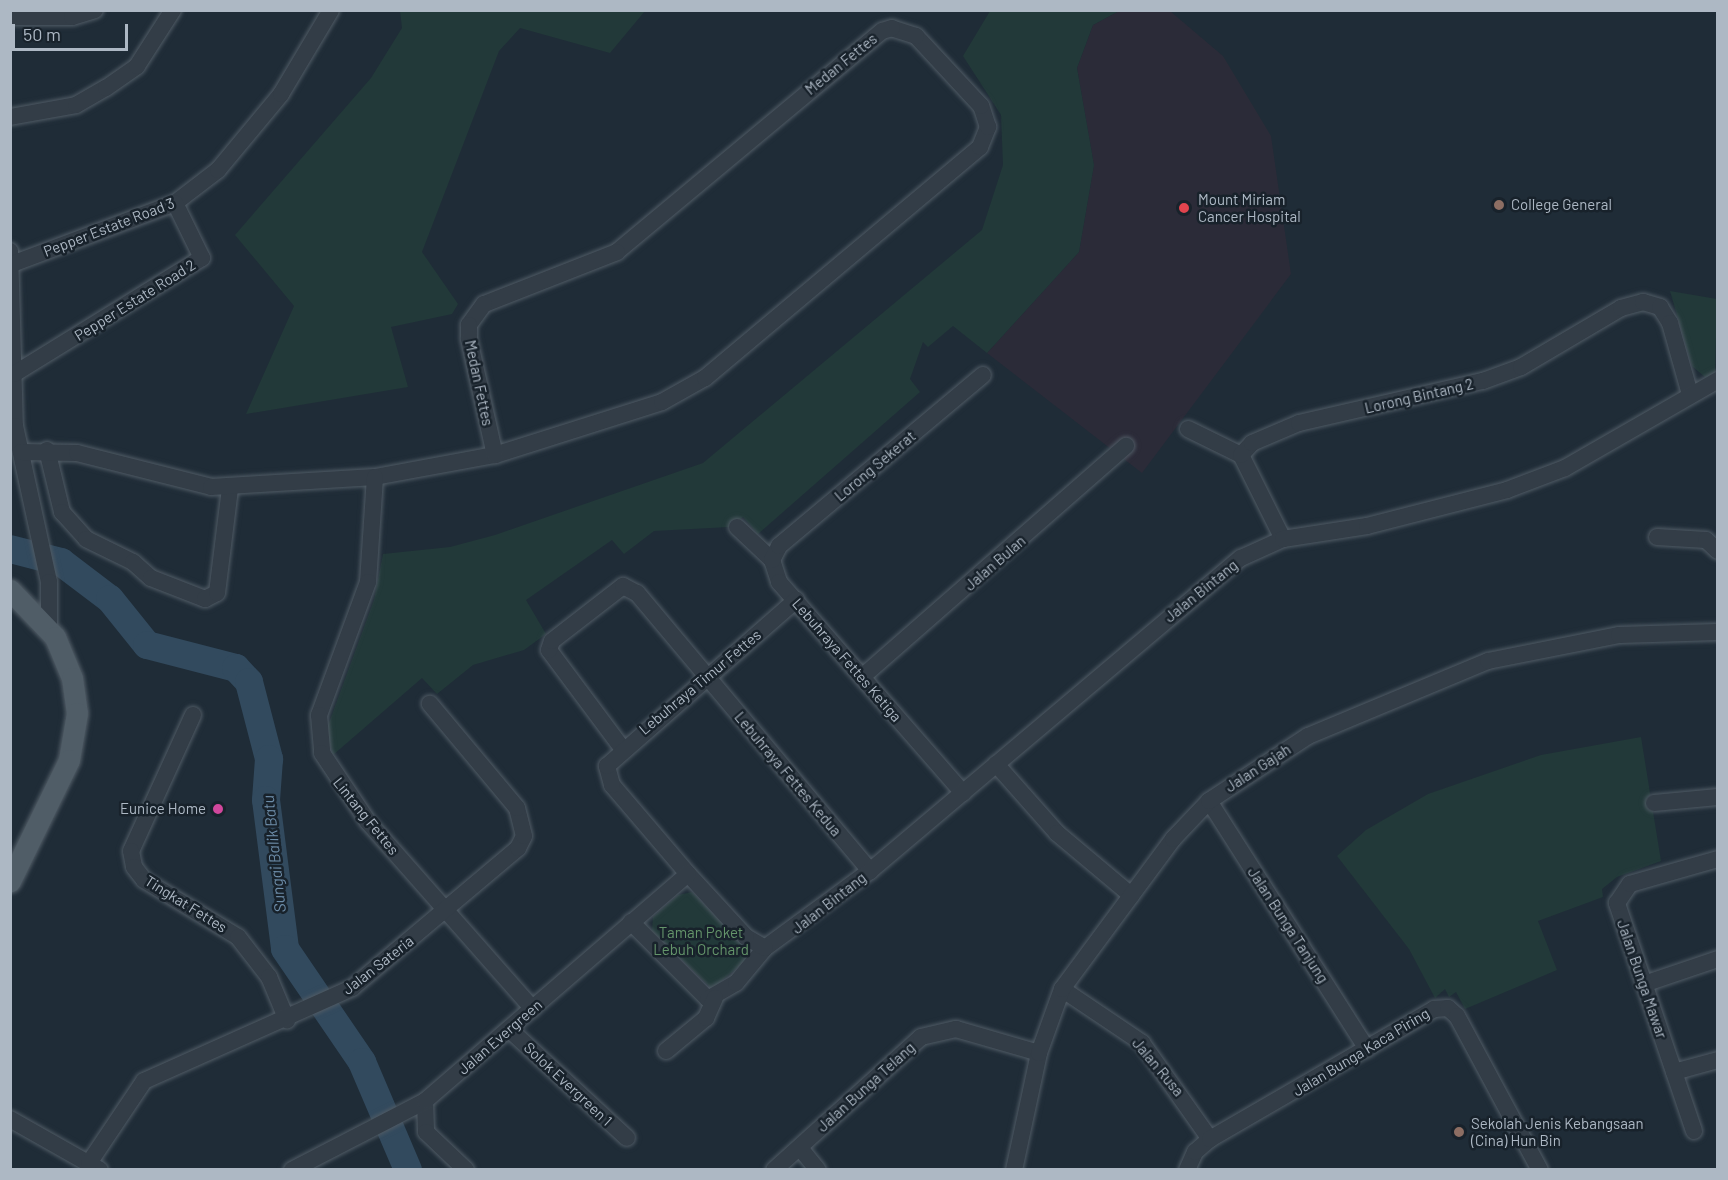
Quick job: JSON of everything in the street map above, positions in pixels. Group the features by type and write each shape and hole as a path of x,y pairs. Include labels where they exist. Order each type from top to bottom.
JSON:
{"main road":[{"path":"10,590 49,627 72,678 74,742 10,881"}],"street":[{"path":"10,17 72,17 95,10"},
{"path":"10,117 76,105 106,88 137,66 173,10"},
{"name":"Pepper Estate Road 3","path":"11,258 175,203 242,145 314,47 331,10"},
{"name":"Medan Fettes","path":"21,452 47,450 191,485 230,488 375,477 495,454 662,402 705,378 980,147 988,127 981,106 916,36 892,28 882,31 617,252 484,304 469,325 469,339 495,454"},
{"name":"Pepper Estate Road 2","path":"13,380 202,258 175,203"},
{"path":"11,258 13,424 43,548 49,582 49,627"},
{"name":"Lorong Bintang 2","path":"1241,455 1252,443 1299,423 1436,395 1521,367 1621,308 1643,303 1660,307 1670,322 1690,394"},
{"name":"Lorong Sekerat","path":"772,560 779,546 983,375"},
{"name":"Jalan Bintang","path":"666,1051 706,1018 715,998 765,948 870,871 1212,579 1283,540 1367,526 1507,490 1565,468 1690,394 1718,380"},
{"path":"1188,429 1241,455 1283,540"},
{"name":"Jalan Bulan","path":"862,677 1126,446"},
{"path":"47,450 62,512 86,539 133,561 151,578 205,599 217,593 230,488"},
{"name":"Lintang Fettes","path":"375,477 368,582 332,676 318,733 336,781 533,1009"},
{"name":"Lebuhraya Fettes Ketiga","path":"737,527 772,560 779,582 963,793"},
{"path":"1657,537 1706,540 1718,551"},
{"name":"Lebuhraya Fettes Kedua","path":"622,748 549,650 552,641 624,586 637,593 870,871"},
{"name":"Lebuhraya Timur Fettes","path":"688,874 612,785 607,766 622,748 796,600"},
{"name":"Jalan Gajah","path":"1014,1170 1039,1053 1062,989 1131,895 1209,801 1308,736 1488,661 1619,635 1718,632"},
{"name":"Jalan Sateria","path":"94,1166 144,1081 287,1020 332,998 446,910 518,848 524,823 430,704"},
{"name":"Tingkat Fettes","path":"193,715 131,851 134,867 144,880 238,938 269,977 287,1020"},
{"path":"996,765 1057,833 1131,895"},
{"path":"1654,803 1718,797"},
{"name":"Jalan Bunga Tanjung","path":"1209,801 1367,1049"},
{"name":"Jalan Bunga Mawar","path":"1694,1131 1618,911 1618,894 1630,884 1718,860"},
{"path":"688,874 746,937 765,948"},
{"name":"Jalan Evergreen","path":"292,1170 401,1117 425,1101 688,874"},
{"path":"631,922 699,996 715,998"},
{"path":"1644,984 1718,959"},
{"name":"Jalan Rusa","path":"1062,989 1142,1043 1210,1139"},
{"name":"Jalan Bunga Kaca Piring","path":"1187,1170 1195,1152 1210,1139 1434,1009 1448,1008 1457,1016 1540,1170"},
{"name":"Solok Evergreen 1","path":"510,1030 627,1138"},
{"name":"Jalan Bunga Telang","path":"774,1170 921,1036 937,1030 982,1034 1039,1053"},
{"path":"1674,1072 1718,1060"},
{"path":"425,1101 426,1132 466,1170"},
{"path":"10,1119 94,1166"},
{"path":"800,1148 818,1170"}],"shaded area":[{"name":"Mount Miriam Cancer Hospital","path":"1119,11 1170,11 1223,56 1271,136 1291,274 1142,473 987,353 1079,252 1094,165 1077,68 1093,25"}],"green space":[{"path":"400,11 645,11 610,53 520,28 499,51 422,252 458,304 452,314 391,327 408,387 246,414 294,306 235,235 371,78 402,28"},
{"path":"990,11 1119,11 1093,25 1077,68 1094,165 1079,252 987,353 953,326 928,347 923,342 910,379 920,392 758,534 743,517 729,527 654,531 624,554 612,540 526,600 546,634 524,650 473,665 437,694 422,678 333,755 326,731 374,600 383,554 450,547 495,535 703,463 982,230 1003,165 1001,115 963,56"},
{"path":"1670,291 1717,299 1715,375 1705,377 1692,366"},
{"path":"1641,737 1661,861 1617,877 1602,889 1603,897 1538,921 1557,970 1465,1009 1456,992 1449,997 1445,989 1435,998 1409,949 1337,856 1366,830 1428,794 1541,755"},
{"name":"Taman Poket Lebuh Orchard","path":"692,892 747,949 745,961 712,989 652,931 653,917 678,895"}],"waterway":[{"name":"Sungai Balik Batu","path":"10,549 61,562 110,599 147,645 236,668 249,682 269,759 266,800 285,949 362,1062 408,1170"}],"place":[{"name":"College General","path":"1499,205"},
{"name":"Mount Miriam Cancer Hospital","path":"1184,208"},
{"name":"Eunice Home","path":"218,809"},
{"name":"Sekolah Jenis Kebangsaan (Cina) Hun Bin","path":"1459,1132"}]}
